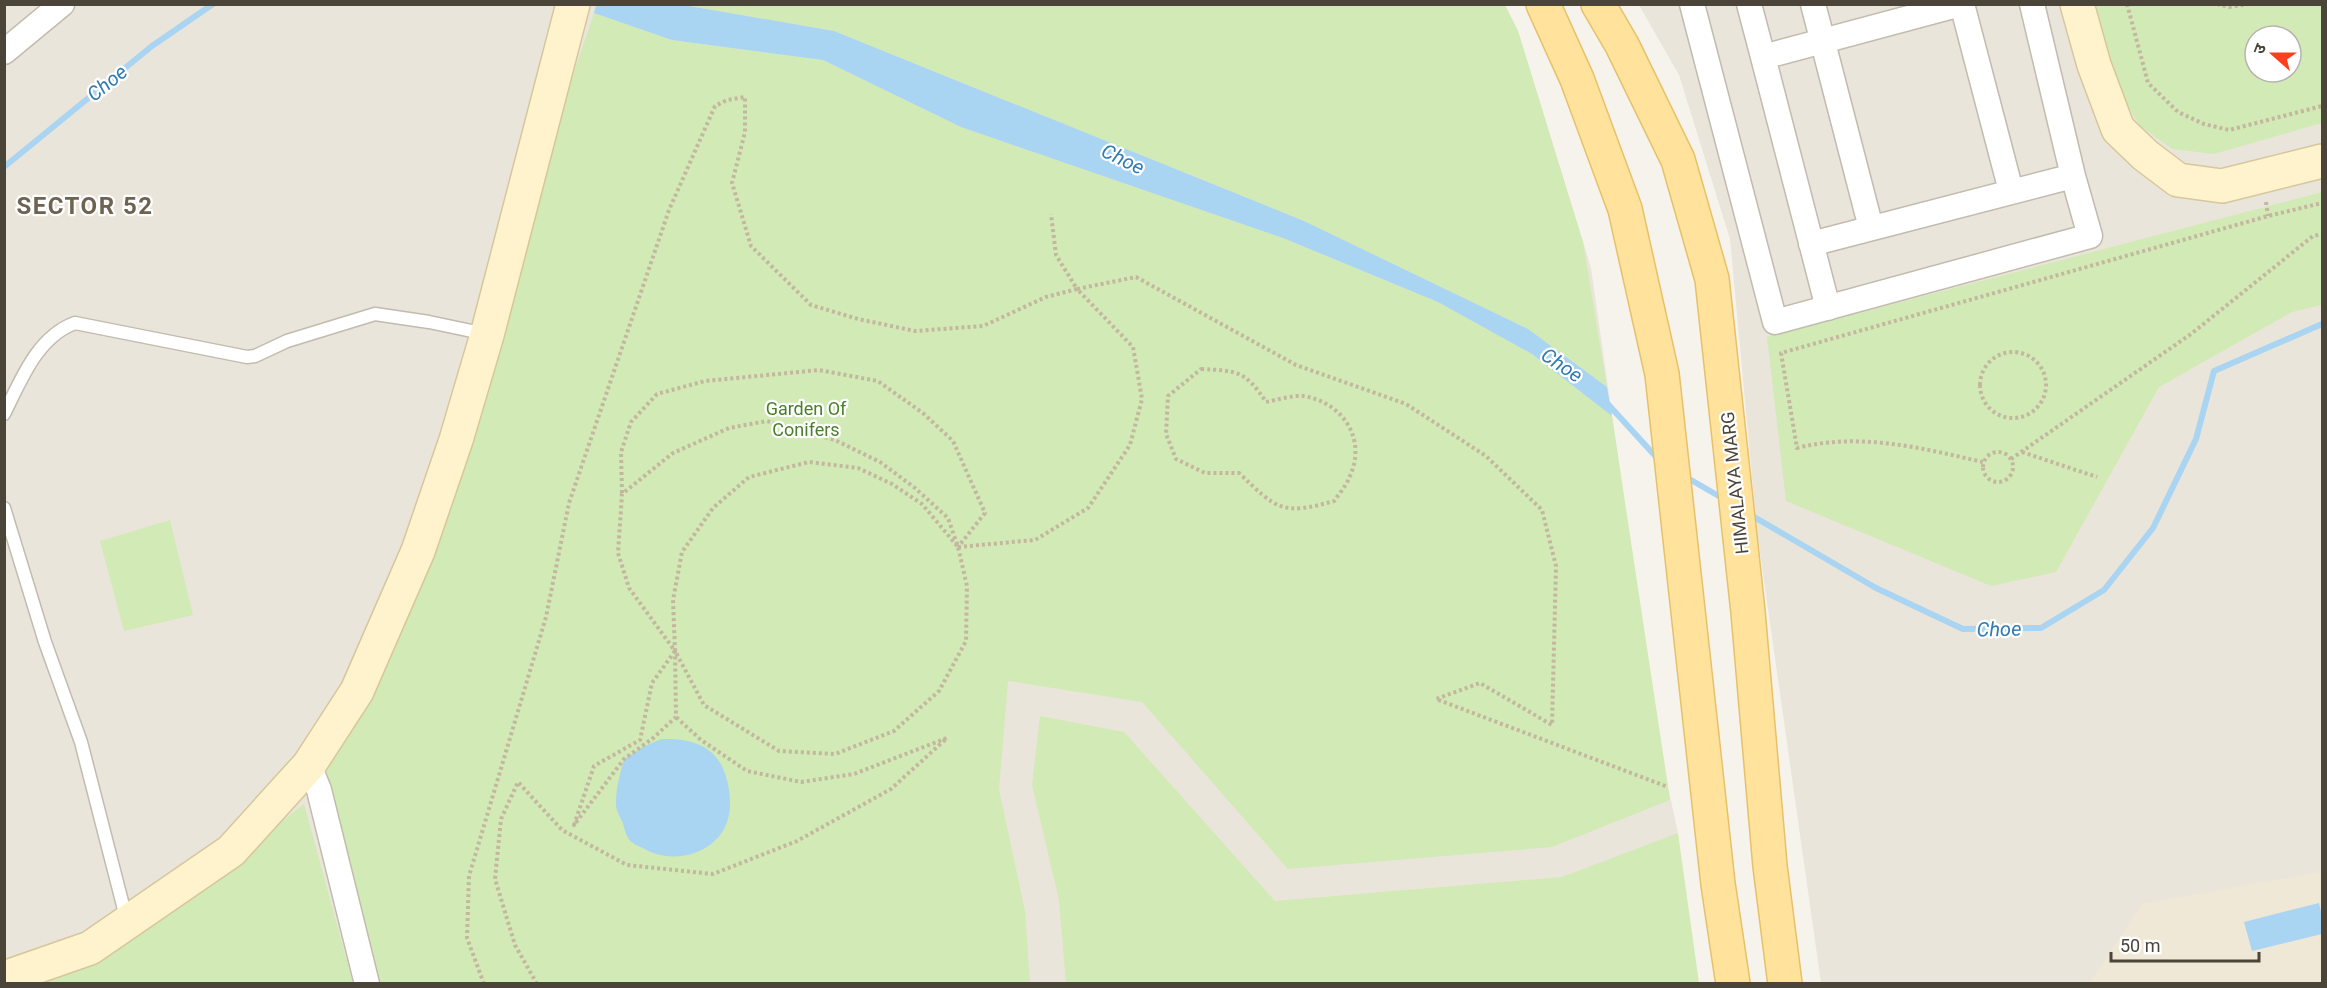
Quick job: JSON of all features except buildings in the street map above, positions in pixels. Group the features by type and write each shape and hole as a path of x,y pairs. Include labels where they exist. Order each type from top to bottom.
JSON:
{"main road":[{"path":"1543,4 1577,79 1625,209 1662,374 1718,884 1733,984"},
{"name":"HIMALAYA MARG","path":"1598,4 1622,45 1678,160 1712,279 1748,612 1770,866 1785,984"}],"street":[{"path":"4,52 62,4"},
{"path":"1692,4 1775,322 2090,236 2073,176 2032,4"},
{"path":"1749,4 1828,308"},
{"path":"1813,4 1871,228"},
{"path":"1763,57 1962,4 2011,191"},
{"path":"2077,4 2094,65 2118,129 2145,155 2178,180 2222,186 2322,160"},
{"path":"4,978 90,948 231,850 309,765 357,691 418,551 456,441 487,335 568,19"},
{"path":"1811,244 2073,176"},
{"path":"309,765 319,790 367,984"}],"lane":[{"path":"4,414 22,377 40,350 53,334 75,323 247,357 255,356 286,340 375,314 429,322 487,335"},
{"path":"4,508 45,642 81,742 128,923"}],"path":[{"path":"2127,4 2148,83 2178,112 2204,124 2229,130 2322,106"},
{"path":"2217,4 2229,7 2248,4"},
{"path":"484,984 467,938 469,876 546,617 569,503 669,210 715,106 727,100 745,97 745,132 732,183 751,246 811,305 858,319 915,331 983,326 1046,297 1136,278 1296,365 1406,404 1486,456 1542,510 1556,566 1552,724 1480,683 1436,699 1668,787"},
{"path":"1983,462 1878,441 1820,442 1797,448 1781,353 2268,216 2322,203"},
{"path":"958,547 1035,540 1088,508 1130,445 1142,399 1133,347 1077,289 1056,255 1051,214"},
{"path":"2011,459 2191,334 2313,236 2322,234"},
{"path":"2011,351 2022,352 2033,357 2041,365 2046,376 2047,387 2044,399 2028,415 2007,418 1989,408 1980,390 1980,379 1990,361 1999,354 2011,351"},
{"path":"1201,369 1235,371 1255,385 1266,402 1302,396 1331,405 1351,425 1356,451 1350,477 1334,501 1310,508 1285,509 1265,498 1239,473 1205,473 1176,459 1166,434 1168,396 1201,369"},
{"path":"622,494 673,453 729,428 768,421 835,440 880,462 915,488 948,518 958,547 967,586 966,641 939,691 894,731 834,754 778,751 704,705 675,651 629,588 618,553 622,494 621,452 631,422 657,394 705,381 819,370 878,381 924,414 953,441 985,513 958,547"},
{"path":"2022,452 2097,477"},
{"path":"2004,453 2011,459 2013,469 2011,474 1999,483 1985,476 1983,462 1989,454 2004,453"},
{"path":"537,984 515,945 495,879 501,819 518,782 562,830 627,865 713,874 797,841 891,789 947,738 854,774 801,782 747,771 701,740 676,717 673,600 682,552 713,508 749,477 808,462 858,468 892,484 922,504 958,547"},
{"path":"675,651 652,683 640,740 594,766 574,825 624,759 652,739 676,717"}],"shaded area":[{"name":"SECTOR 52","path":"5,5 1505,5 1518,31 1591,268 1631,548 1668,787 1678,833 1697,983 5,984"},
{"path":"1639,5 2322,5 2322,983 1821,983 1757,531 1730,239 1679,75"},
{"path":"2322,872 2322,983 2089,984 2142,904"}],"green space":[{"path":"683,5 1505,5 1518,31 1583,242 1607,387 1528,329 1304,221 834,31"},
{"path":"2096,5 2322,5 2322,123 2214,154 2172,149 2139,125 2116,84"},
{"name":"Garden Of Conifers","path":"594,13 672,40 823,60 961,127 1283,238 1438,302 1532,354 1612,416 1670,800 1552,847 1288,869 1142,702 1008,681 999,789 1025,911 1030,983 378,984 318,758 381,660 486,334"},
{"path":"2322,192 2322,305 2292,312 2159,387 2056,572 1991,586 1786,501 1767,337"},
{"path":"170,520 193,615 124,631 100,541"},
{"path":"1040,716 1124,732 1275,901 1562,877 1678,833 1699,983 1066,983 1059,900 1032,785"},
{"path":"304,804 353,983 36,984 112,955"}],"water":[{"path":"596,5 683,5 834,31 1304,221 1528,329 1607,387 1612,416 1532,354 1438,302 1283,238 961,127 823,60 672,40 594,13"},
{"path":"661,739 699,744 714,754 724,771 730,800 727,822 717,839 698,852 664,856 633,843 627,836 617,808 617,787 624,759"},
{"path":"2319,903 2322,934 2252,951 2244,922"}],"waterway":[{"name":"Choe","path":"4,167 152,46 213,4"},
{"name":"Choe","path":"1749,514 1876,588 1963,629 2041,628 2104,590 2153,528 2196,439 2214,371 2322,324"},
{"name":"Choe","path":"1606,402 1658,459"},
{"name":"Choe","path":"1684,476 1724,499"}],"district":[{"name":"SECTOR 52","path":"85,206"}]}
